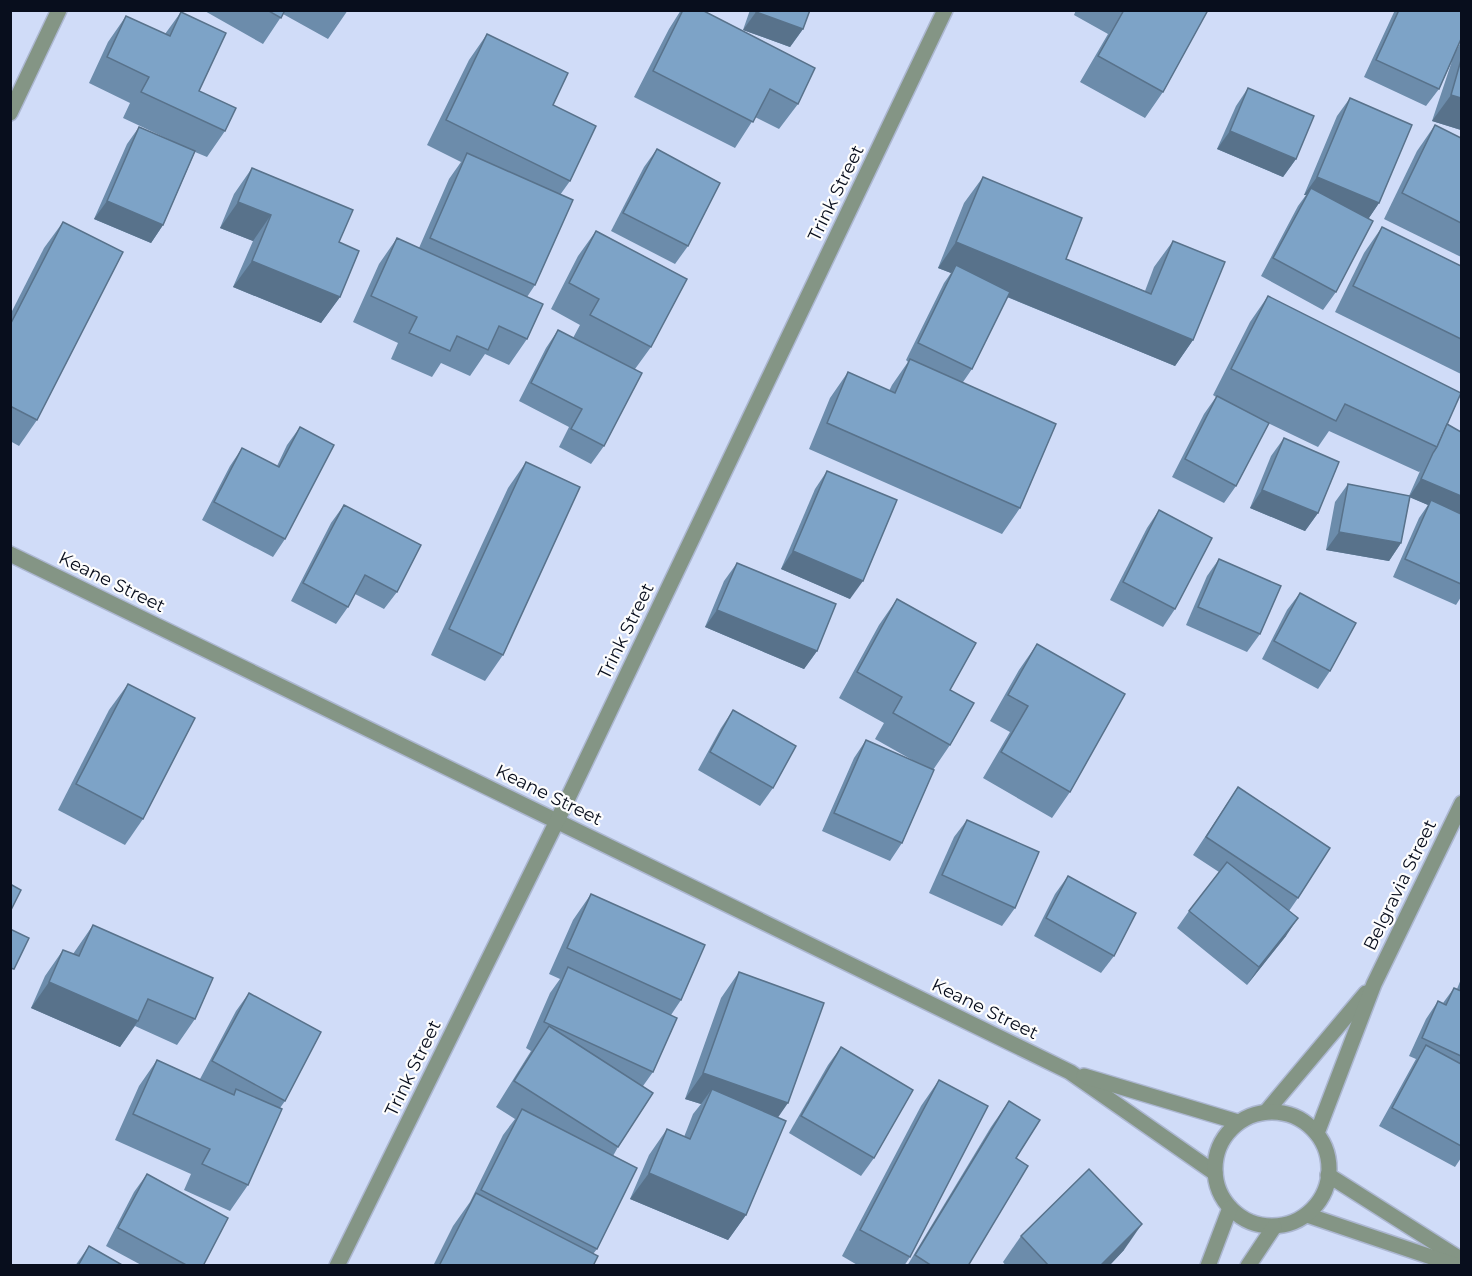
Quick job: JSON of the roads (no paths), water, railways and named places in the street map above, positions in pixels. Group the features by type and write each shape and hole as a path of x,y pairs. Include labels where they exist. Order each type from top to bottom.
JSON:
{"street":[{"path":"10,113 58,10"},
{"name":"Trink Street","path":"338,1266 557,821 945,10"},
{"name":"Keane Street","path":"10,554 1070,1072 1215,1173"},
{"name":"Belgravia Street","path":"1317,1133 1374,984 1461,803"},
{"name":"Belgravia Street","path":"1266,1112 1374,984"},
{"name":"Keane Street","path":"1070,1072 1238,1122"},
{"path":"1266,1112 1280,1113 1294,1116 1317,1133 1328,1160 1328,1175 1325,1190 1317,1204 1306,1215 1291,1223 1274,1227 1262,1226 1239,1216 1230,1208 1219,1192 1215,1159 1228,1132 1238,1122 1251,1115 1266,1112"},
{"path":"1328,1175 1461,1260"},
{"path":"1208,1266 1230,1208"},
{"path":"1306,1215 1458,1266"},
{"path":"1248,1266 1274,1227"}]}
